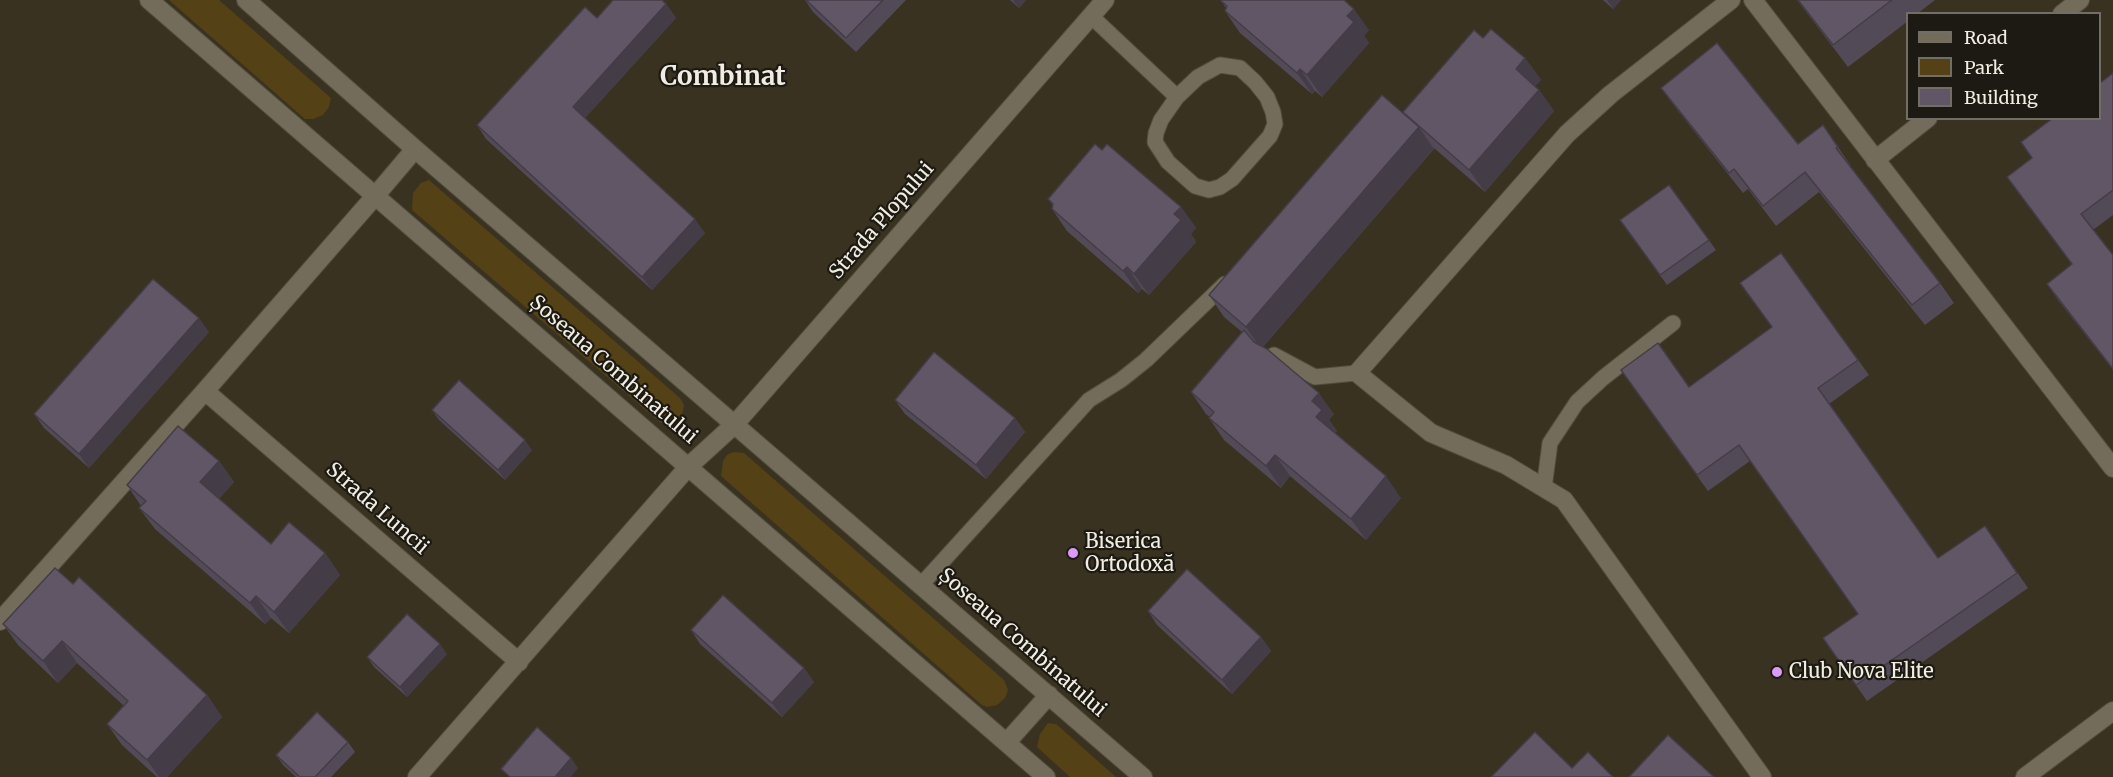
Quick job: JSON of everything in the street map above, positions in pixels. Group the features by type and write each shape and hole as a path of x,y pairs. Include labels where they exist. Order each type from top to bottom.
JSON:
{"street":[{"name":"Șoseaua Combinatului","path":"149,0 1046,777"},
{"name":"Șoseaua Combinatului","path":"246,0 415,149 1143,777"},
{"name":"Strada Plopului","path":"689,466 735,424 1105,0"},
{"path":"1731,0 1611,94 1567,134 1357,373 1431,433 1506,465 1564,500 1762,777"},
{"path":"1753,0 2113,468"},
{"path":"2065,12 2080,0"},
{"path":"1875,160 1925,120"},
{"path":"0,621 205,391 415,149"},
{"name":"Strada Luncii","path":"205,391 519,662"},
{"path":"417,777 689,466"},
{"path":"1007,742 1048,695"},
{"path":"2025,777 2113,711"}],"lane":[{"path":"1091,16 1177,97"},
{"path":"1220,64 1240,68 1255,82 1266,97 1273,112 1275,124 1270,136 1232,179 1220,187 1209,189 1195,186 1168,162 1155,142 1161,120 1177,97 1198,77 1220,64"},
{"path":"921,585 1089,400 1121,380 1146,360 1235,275"},
{"path":"1544,488 1550,443 1577,402 1603,378 1673,323"},
{"path":"1274,355 1315,377 1357,373"}],"green space":[{"path":"169,0 219,0 331,98 329,107 323,115 305,119"},
{"path":"429,180 680,398 684,405 682,415 676,423 668,425 661,423 412,210 413,193 421,183"},
{"path":"733,452 744,453 1004,680 1008,690 1005,698 997,705 987,707 982,705 721,476 723,461"},
{"path":"1048,723 1056,724 1116,777 1070,777 1037,747 1040,734"}],"building":[{"path":"613,0 662,0 666,4 573,107 695,219 642,277 477,125 585,7 597,18"},
{"path":"806,0 883,0 846,38"},
{"path":"1222,0 1344,0 1354,9 1347,16 1354,22 1307,75 1300,69 1297,73 1225,11 1227,6"},
{"path":"1798,0 1892,0 1833,45"},
{"path":"1491,29 1525,58 1516,69 1539,90 1469,170 1403,112 1474,30 1483,38"},
{"path":"1717,43 1798,144 1823,125 1838,147 1836,148 1940,283 1912,305 1805,172 1763,206 1734,169 1729,173 1661,88"},
{"path":"2113,73 2113,190 2081,214 2113,255 2113,369 2047,284 2072,264 2007,177 2032,158 2021,142 2050,120 2101,120 2101,82"},
{"path":"1382,95 1419,127 1246,327 1209,295"},
{"path":"1095,144 1102,150 1107,144 1181,207 1174,214 1181,220 1134,274 1127,267 1123,271 1052,209 1053,204 1048,199"},
{"path":"1669,185 1709,240 1660,275 1620,220"},
{"path":"1781,253 1858,360 1818,388 1938,558 1985,526 2017,573 1856,685 1823,638 1858,614 1739,445 1697,475 1621,370 1658,343 1689,387 1772,327 1740,283"},
{"path":"153,279 199,318 79,454 34,414"},
{"path":"1244,330 1254,342 1267,349 1319,393 1312,401 1322,410 1316,417 1386,476 1351,519 1275,455 1266,466 1209,418 1214,412 1191,392"},
{"path":"934,352 1015,418 976,465 895,400"},
{"path":"459,380 525,440 498,470 432,410"},
{"path":"178,426 219,461 200,482 271,544 289,522 325,553 274,612 256,596 250,603 139,508 146,501 127,485"},
{"path":"55,568 73,584 79,577 207,695 147,760 107,724 128,701 62,641 43,661 3,624"},
{"path":"1187,569 1261,637 1222,680 1148,611"},
{"path":"723,595 804,668 772,703 691,630"},
{"path":"407,614 440,644 400,687 367,657"},
{"path":"317,712 348,742 315,777 300,777 276,755"},
{"path":"537,727 571,758 555,777 510,777 501,769"},
{"path":"1535,732 1572,768 1588,752 1613,777 1491,777"},
{"path":"1668,735 1714,777 1629,777"}],"place":[{"name":"Biserica Ortodoxă","path":"1073,553"},
{"name":"Club Nova Elite","path":"1777,672"}],"district":[{"name":"Combinat","path":"723,78"}]}
